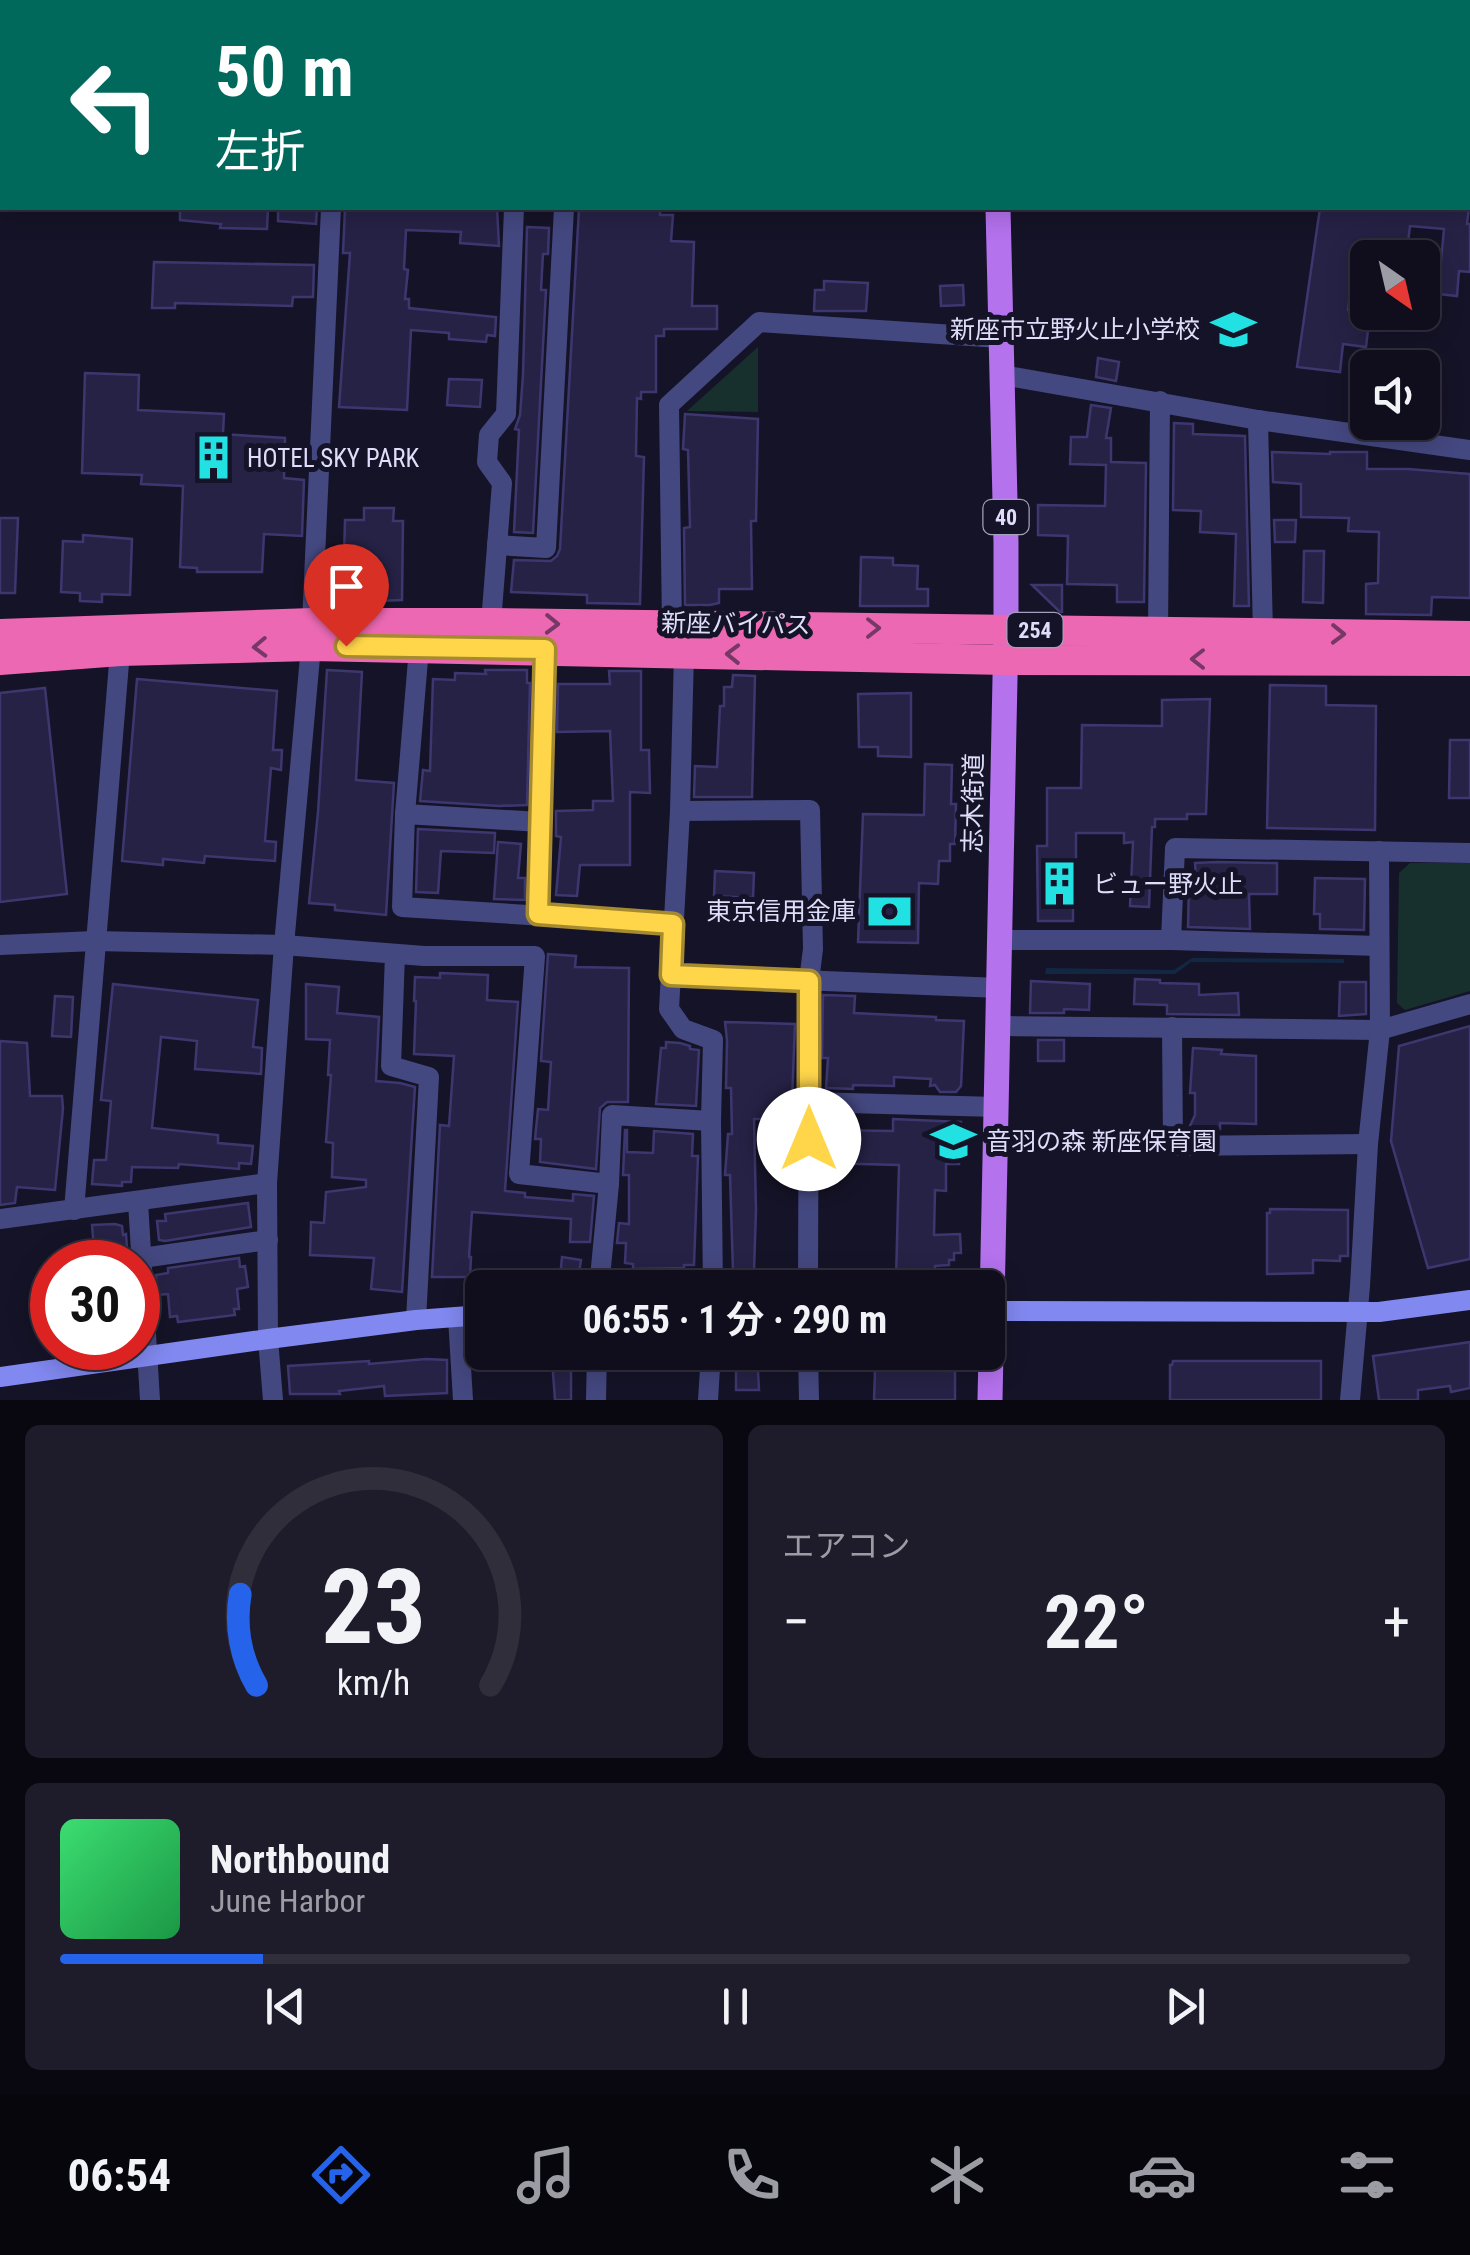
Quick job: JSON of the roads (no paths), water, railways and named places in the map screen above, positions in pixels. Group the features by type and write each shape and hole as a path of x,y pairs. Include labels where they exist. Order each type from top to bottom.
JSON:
{"highway":[{"name":"新座バイパス","path":"420,636 491,623 678,640 1006,645 1470,661"},
{"name":"新座バイパス","path":"1006,645 1158,632 1470,636"},
{"name":"新座バイパス","path":"0,634 420,636 545,649 678,640"},
{"name":"新座バイパス","path":"0,660 311,634"}],"main road":[{"name":"志木街道","path":"991,1270 1006,645 998,210"},
{"name":"志木街道","path":"990,1370 990,1400"}],"street":[{"path":"273,1400 268,1339 267,1183 311,634 331,210"},
{"path":"491,623 502,483 487,462 489,436 506,414 514,210"},
{"path":"497,545 546,548 564,210"},
{"path":"713,1270 713,1040 683,1030 668,1009 680,811 669,405 760,322 1000,338"},
{"path":"1002,374 1258,420 1470,450"},
{"path":"1158,632 1160,402"},
{"path":"1258,420 1263,633"},
{"path":"420,636 405,814 402,907 673,924"},
{"path":"538,914 545,649"},
{"path":"74,1210 120,651"},
{"path":"680,811 810,810 813,949 809,981 808,1270"},
{"path":"405,814 540,822"},
{"path":"1171,940 1175,848 1470,853"},
{"path":"1350,1400 1380,1030 1379,851"},
{"path":"1001,940 1379,946"},
{"path":"0,945 95,941 284,946 424,956 535,956 519,1174 609,1184"},
{"path":"396,954 391,1066 429,1077 416,1320"},
{"path":"671,975 1000,988"},
{"path":"998,1026 1380,1030 1470,1004"},
{"path":"1172,1028 1174,1146 1368,1144"},
{"path":"809,1102 997,1107"},
{"path":"601,1270 612,1115 711,1121"},
{"path":"0,1219 267,1183"},
{"path":"138,1202 141,1240"},
{"path":"160,1255 268,1240"},
{"path":"1005,1311 1358,1312 1470,1300"},
{"path":"160,1354 465,1316"},
{"path":"458,1317 463,1400"},
{"path":"0,1377 49,1370"},
{"path":"147,1370 150,1400"},
{"path":"596,1370 596,1400"},
{"path":"708,1400 710,1370"},
{"path":"809,1370 810,1400"}],"water":[{"path":"1192,958 1344,959 1344,963 1191,962 1175,974 1045,974 1046,968 1174,970"}],"place":[{"name":"新座市立野火止小学校","path":"1233,329"},
{"name":"HOTEL SKY PARK","path":"214,458"},
{"name":"ビュー野火止","path":"1060,884"},
{"name":"東京信用金庫","path":"889,911"},
{"name":"音羽の森 新座保育園","path":"953,1141"}]}
